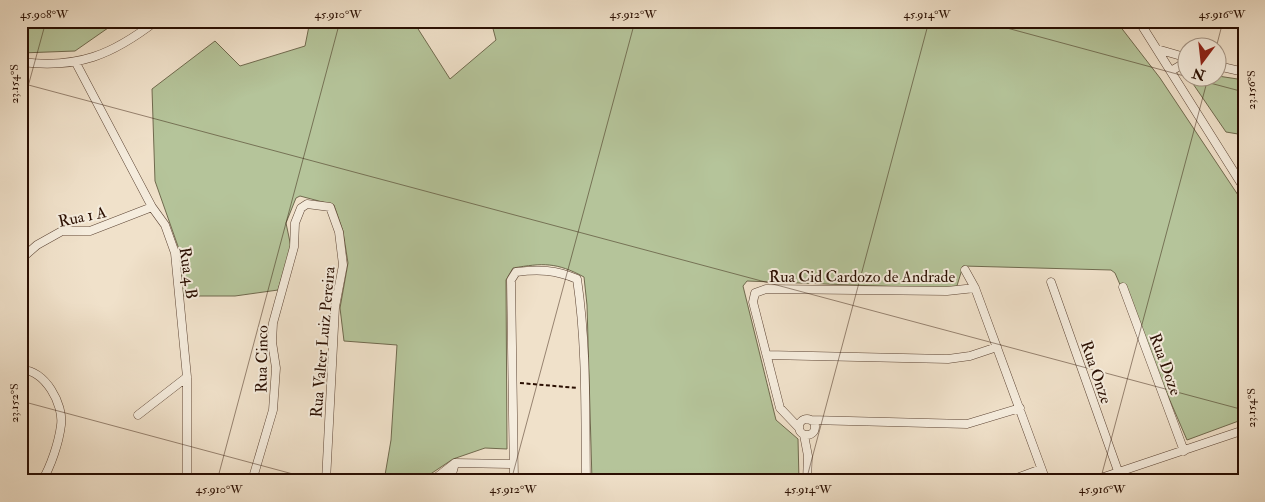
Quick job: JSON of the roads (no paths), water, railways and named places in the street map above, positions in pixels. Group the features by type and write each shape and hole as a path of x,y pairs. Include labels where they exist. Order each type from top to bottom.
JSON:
{"street":[{"path":"21,62 76,63 106,53 134,38 156,21"},
{"path":"1139,21 1244,188"},
{"path":"1157,49 1178,56"},
{"name":"Rua 4 B","path":"76,63 152,208 165,225 175,253 187,377 187,481"},
{"path":"1171,71 1178,66"},
{"path":"1228,68 1244,72"},
{"name":"Rua Cinco","path":"252,481 273,410 276,368 272,342 274,322 294,247 295,223 301,208 307,204 330,207"},
{"name":"Rua Valter Luiz Pereira","path":"326,481 335,308 343,265 339,232 330,207"},
{"name":"Rua 1 A","path":"21,259 37,245 62,231 90,231 152,208"},
{"path":"514,481 511,280 516,272 538,269 559,272 577,280 581,303 585,388 586,481"},
{"path":"965,270 975,288 1046,481"},
{"name":"Rua Onze","path":"1051,282 1118,471"},
{"name":"Rua Doze","path":"1123,287 1184,451"},
{"name":"Rua Cid Cardozo de Andrade","path":"767,355 754,297 758,291 766,289 947,291 975,288"},
{"path":"808,456 800,425 788,417 780,408 767,355 948,359 970,356 997,347"},
{"path":"21,370 38,375 53,390 62,424 47,472 42,481"},
{"path":"138,415 187,377"},
{"path":"800,425 810,420 967,424 1020,408"},
{"path":"807,481 808,456 814,430 810,420"},
{"path":"804,435 839,422"},
{"path":"1092,481 1244,430"},
{"path":"432,481 455,464 513,464"},
{"path":"450,481 455,464"},
{"path":"1009,481 1042,469"}]}
